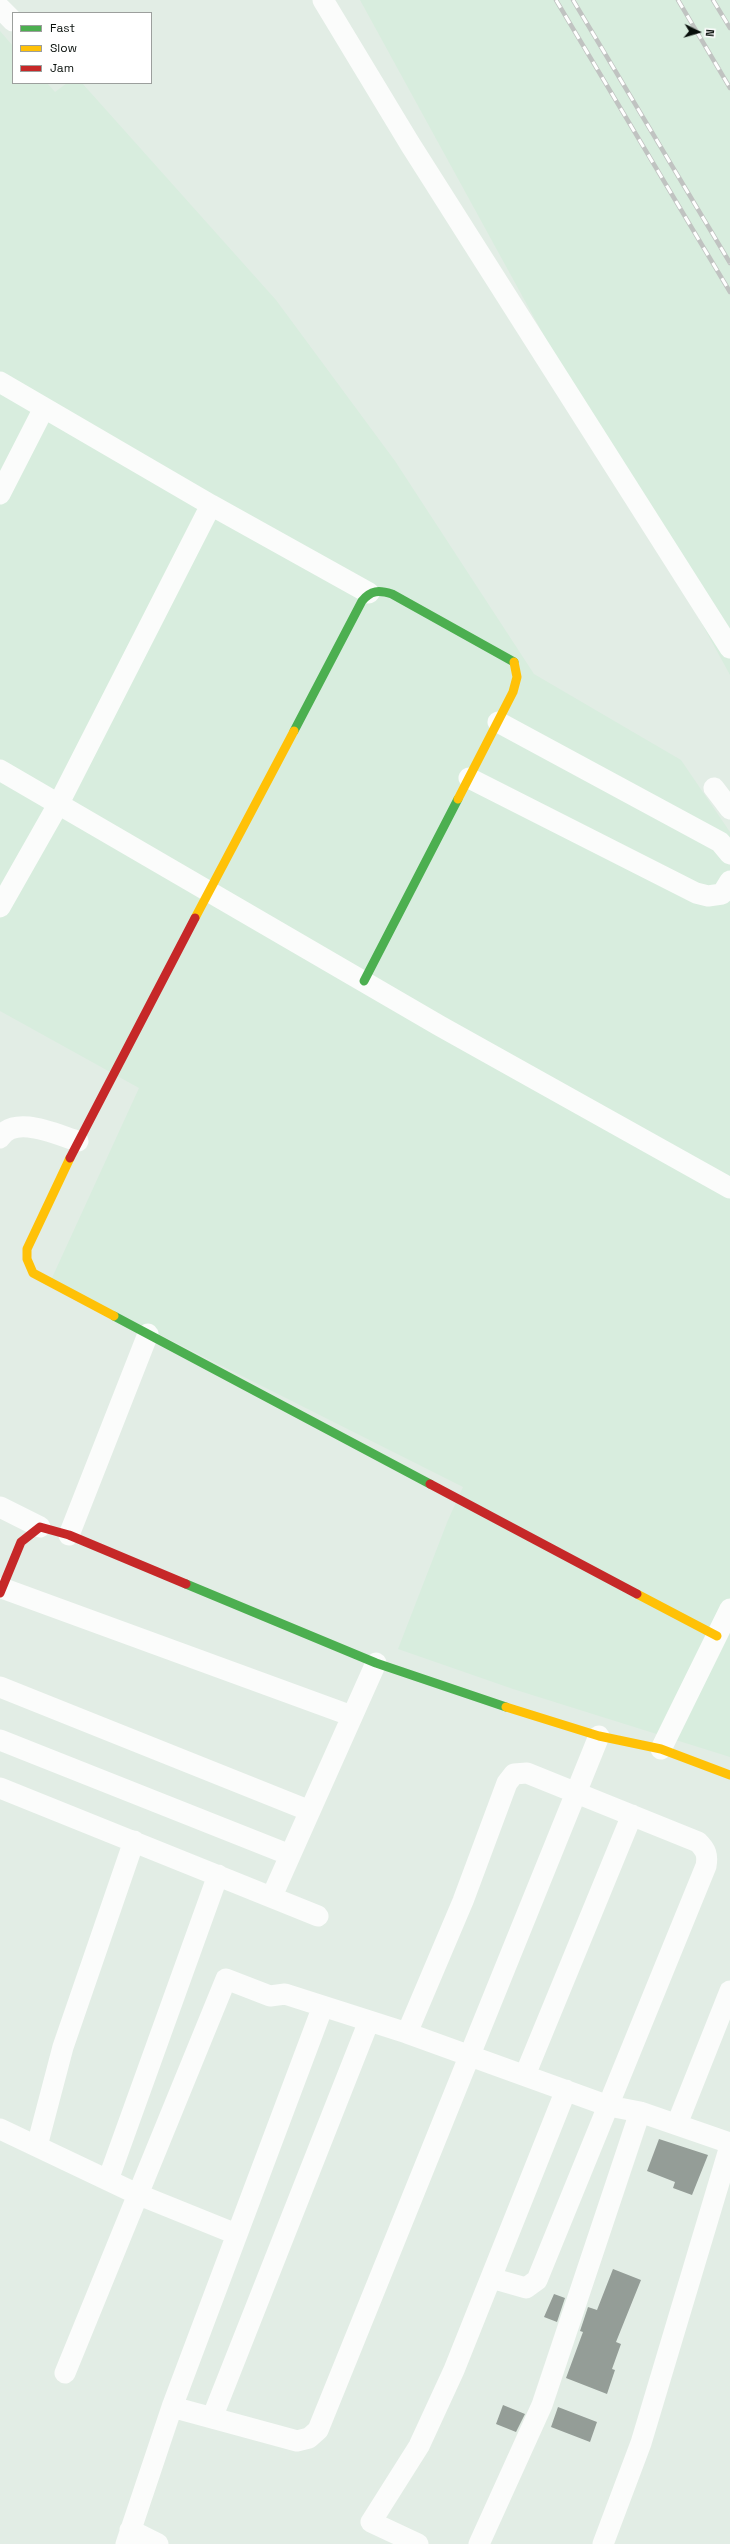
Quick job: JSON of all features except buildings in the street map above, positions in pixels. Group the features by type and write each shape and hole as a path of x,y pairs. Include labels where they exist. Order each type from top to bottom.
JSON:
{"street":[{"path":"323,0 414,151 730,648"},
{"path":"0,8 12,20"},
{"path":"0,382 211,505 369,593 381,591 392,594 514,662 519,672 515,686 498,722 364,981"},
{"path":"0,494 44,408"},
{"path":"0,907 59,803 211,505"},
{"path":"369,593 358,608 78,1141 27,1249 27,1259 33,1273 716,1636"},
{"path":"498,722 720,842 730,854"},
{"path":"0,770 364,981 730,1188"},
{"path":"469,778 696,893 708,896 722,894 730,881"},
{"path":"714,788 730,809"},
{"path":"0,1138 10,1128 21,1125 78,1141"},
{"path":"69,1535 148,1334"},
{"path":"0,1507 40,1527 69,1535 376,1663 425,1681 599,1736 661,1749 730,1775"},
{"path":"40,1527 22,1542 2,1583 352,1716"},
{"path":"661,1749 730,1609"},
{"path":"272,1896 376,1663"},
{"path":"0,1687 310,1811"},
{"path":"172,2407 297,2441 309,2438 318,2430 599,1736"},
{"path":"0,1740 290,1855"},
{"path":"407,2033 463,1901 507,1783 514,1774 527,1773 698,1842 707,1856 706,1866 537,2280 526,2288 491,2278"},
{"path":"0,1788 272,1896 318,1916"},
{"path":"525,2075 632,1815"},
{"path":"37,2146 63,2047 134,1841"},
{"path":"108,2180 218,1875"},
{"path":"65,2372 226,1979 270,1996 285,1994 407,2033 469,2054 609,2106 640,2112 730,2143"},
{"path":"677,2124 730,1991"},
{"path":"158,2544 128,2537 172,2407 323,2006"},
{"path":"212,2418 368,2021"},
{"path":"418,2544 371,2522 419,2446 454,2370 566,2090"},
{"path":"479,2544 542,2405 640,2112"},
{"path":"0,2129 137,2194 236,2234"},
{"path":"603,2544 641,2443 730,2146"}],"shaded area":[{"path":"360,0 730,0 730,675"},
{"path":"0,31 12,45 12,84 48,84 55,92 66,84 83,84 276,300 395,461 534,674 681,760 730,832 730,1757 513,1689 398,1649 448,1520 463,1487 51,1280 139,1088 0,1011"}],"railway":[{"path":"556,0 730,292"},
{"path":"573,0 730,263"},
{"path":"678,0 730,88"},
{"path":"713,0 730,28"}],"traffic: fast":[{"path":"294,731 362,601 365,597 372,593 383,592 392,594 514,662"},
{"path":"364,981 458,799"},
{"path":"114,1316 430,1484"},
{"path":"186,1584 376,1663 506,1707"}],"traffic: slow":[{"path":"458,799 513,692 517,677 514,662"},
{"path":"195,918 294,731"},
{"path":"70,1158 27,1249 27,1259 33,1273 114,1316"},
{"path":"637,1594 717,1636"},
{"path":"506,1707 599,1736 661,1749 730,1775"}],"traffic: jam":[{"path":"70,1158 195,918"},
{"path":"430,1484 637,1594"},
{"path":"0,1593 21,1542 40,1527 69,1535 186,1584"}]}
